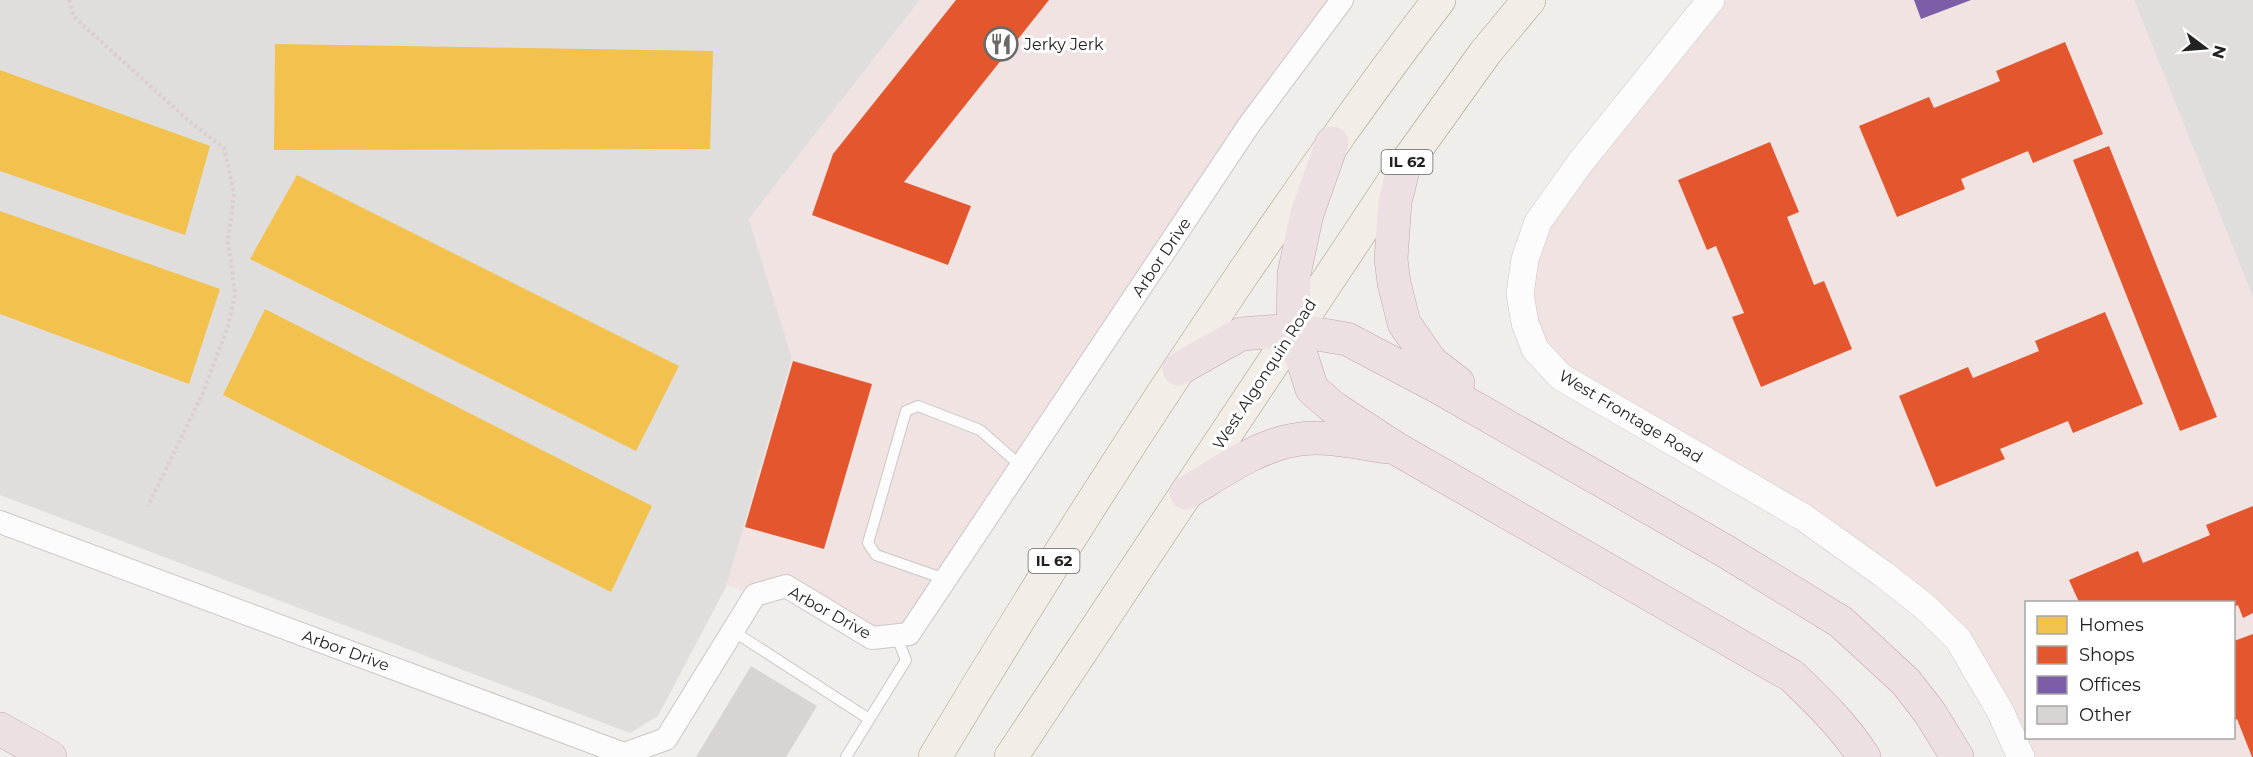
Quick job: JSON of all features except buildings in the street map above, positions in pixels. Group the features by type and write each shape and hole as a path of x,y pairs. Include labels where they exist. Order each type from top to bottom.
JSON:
{"highway":[{"path":"1332,143 1307,214 1294,274 1293,330 1312,389 1334,408 1397,449 1792,676 1837,721 1864,757"},
{"path":"1404,166 1395,202 1391,259 1394,283 1404,323 1431,362 1528,438"},
{"path":"1179,369 1241,334 1293,330 1347,339 1528,438 1725,551 1841,622 1905,682 1930,713 1957,757"},
{"path":"1186,493 1260,450 1295,440 1330,438 1397,449"},
{"path":"0,729 50,757"}],"main road":[{"name":"IL 62","path":"935,757 1012,628 1124,451 1332,143 1439,0"},
{"name":"West Algonquin Road","path":"1011,757 1404,166 1485,53 1529,0"}],"street":[{"name":"Arbor Drive","path":"0,522 624,753 666,739 754,595 786,586 872,638 909,634 1249,125 1342,0"},
{"name":"West Frontage Road","path":"1710,0 1580,163 1538,222 1525,259 1520,294 1525,323 1535,349 1561,377 1803,517 1924,606 1958,639 2000,711 2021,757"}],"lane":[{"path":"945,579 876,555 868,543 906,411 918,406 980,430 1021,466"},
{"path":"733,631 869,719"},
{"path":"846,757 906,660 896,635"}],"path":[{"path":"69,0 74,17 190,122 224,148 234,193 228,242 235,294 228,326 203,393 148,506"}],"shaded area":[{"path":"0,0 920,0 749,219 792,358 727,585 658,716 630,733 0,495"},
{"path":"920,0 1342,0 909,634 872,638 787,586 755,595 727,585 792,358 749,219"},
{"path":"1711,0 2134,0 2253,298 2253,757 2021,757 1958,639 1535,349 1525,259"},
{"path":"2134,0 2253,0 2253,298"}],"place":[{"name":"Jerky Jerk","path":"1001,44"}]}
